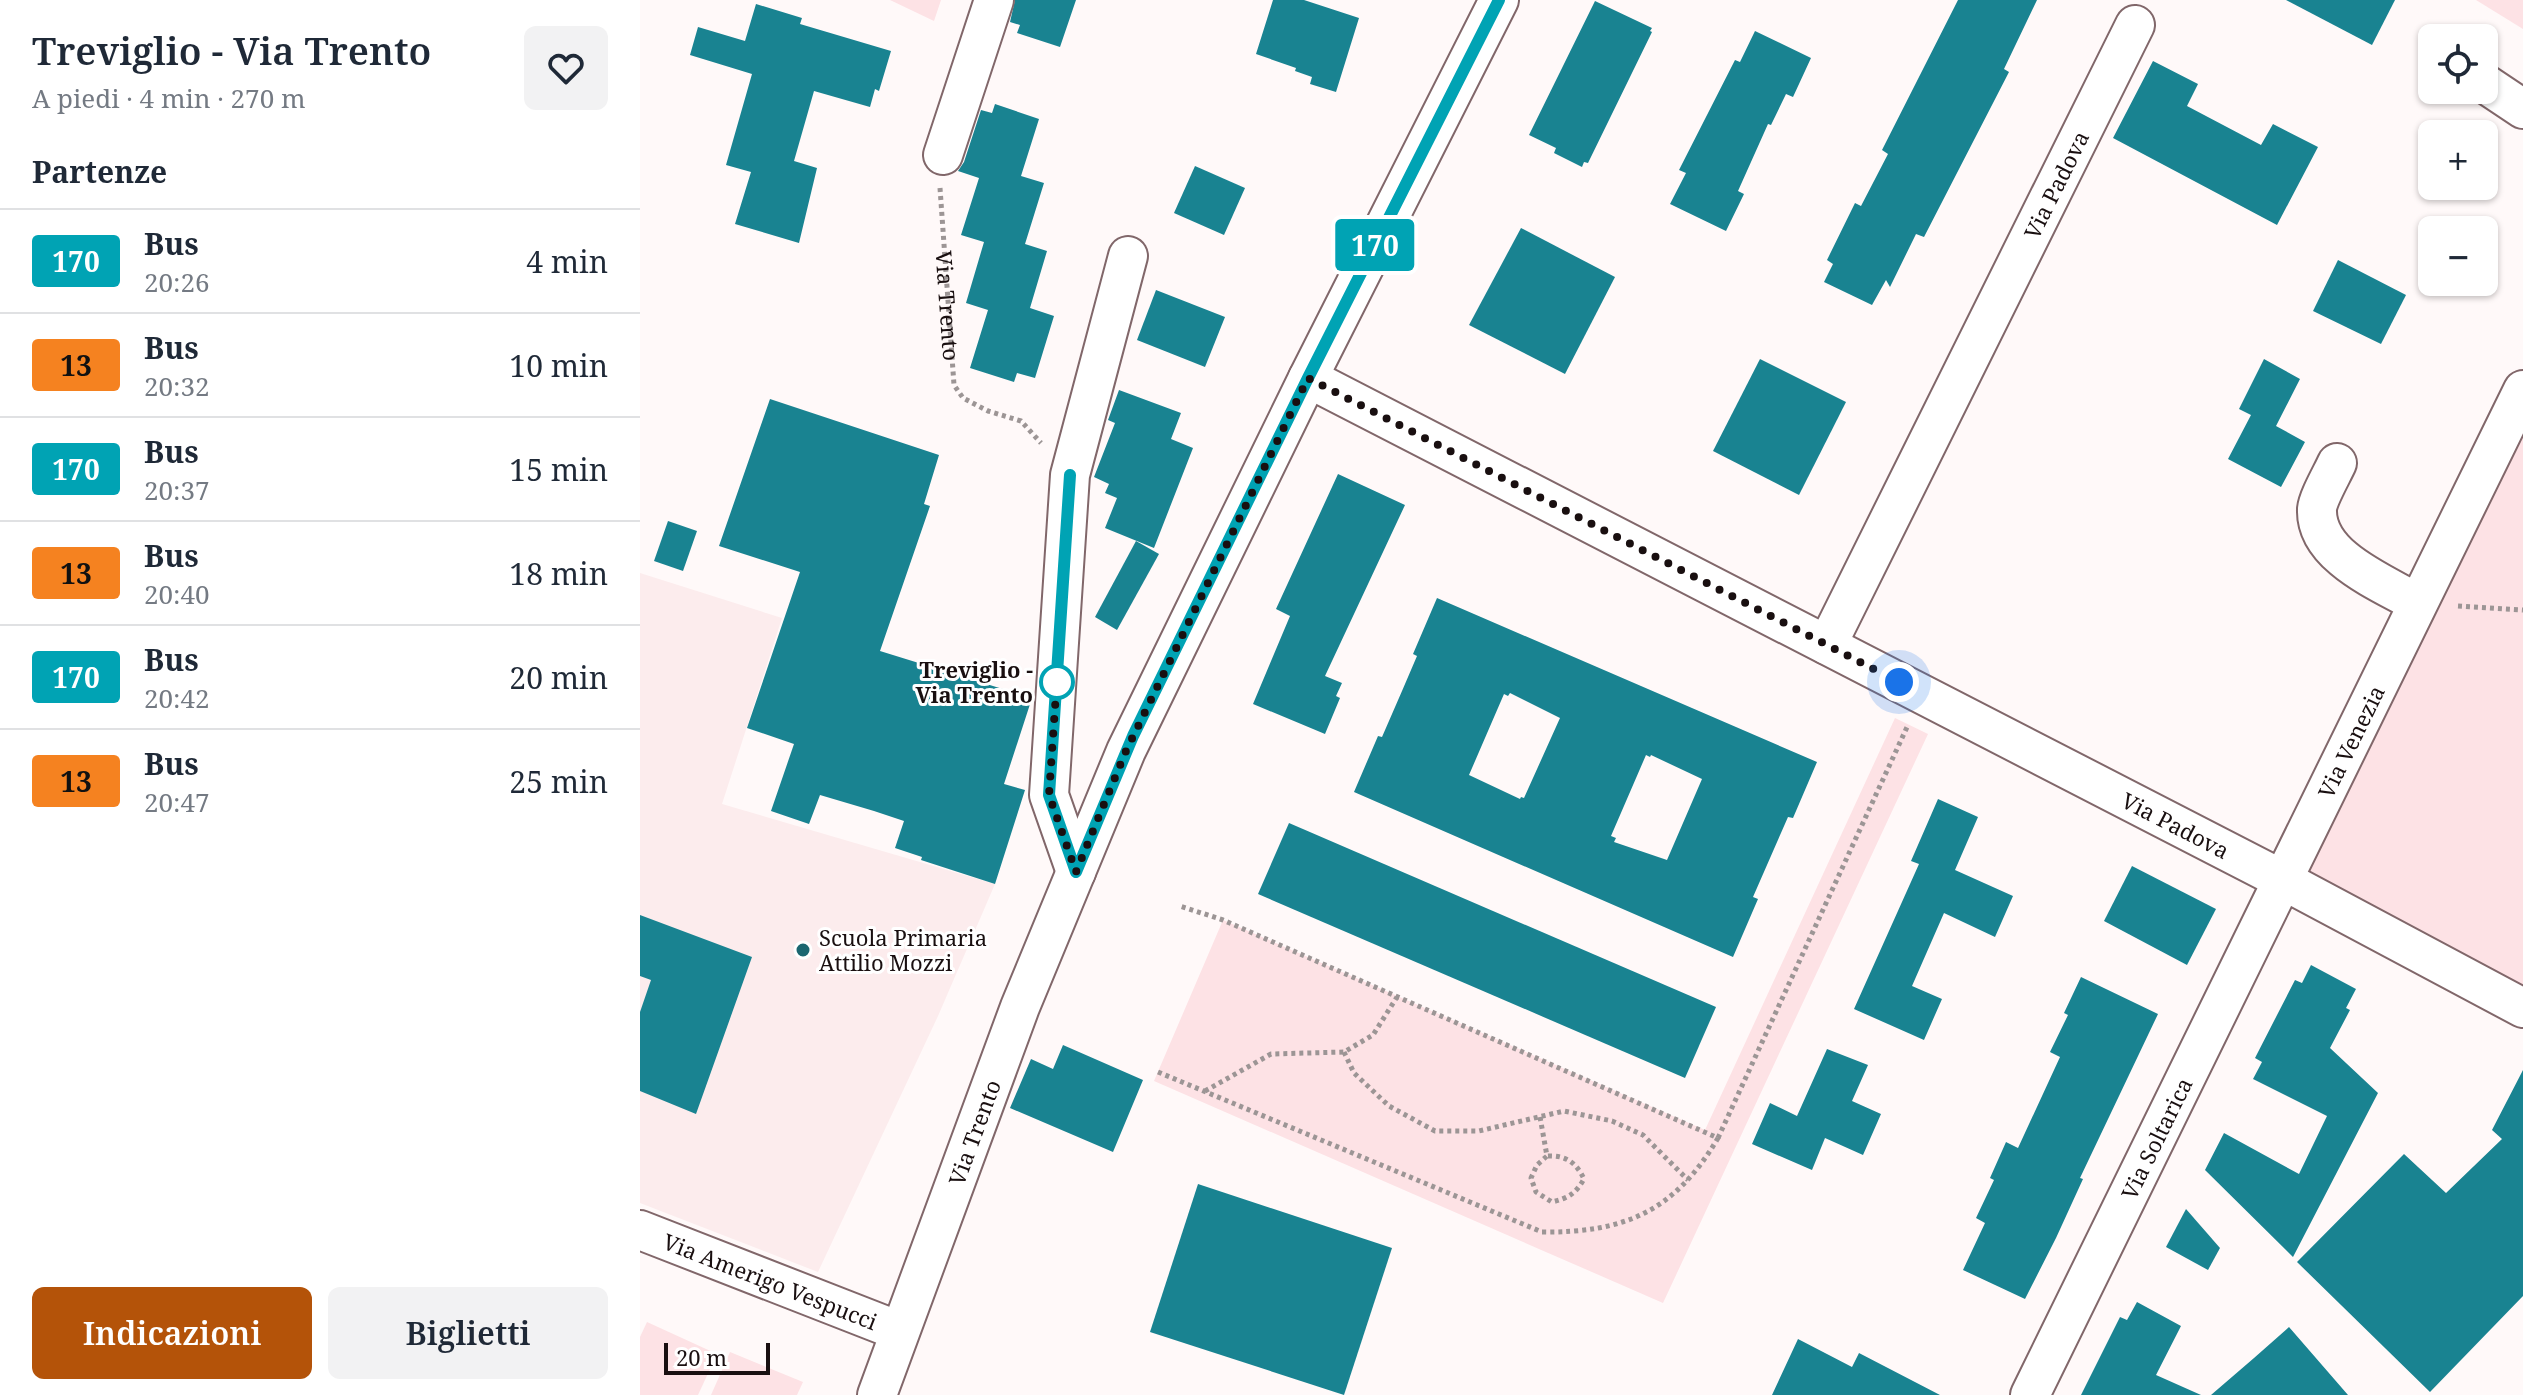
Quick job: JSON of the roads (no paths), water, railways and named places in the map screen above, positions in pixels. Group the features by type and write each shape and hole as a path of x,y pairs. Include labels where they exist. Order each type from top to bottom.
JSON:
{"street":[{"path":"943,155 994,0"},
{"name":"Via Trento","path":"877,1395 1020,1007 1126,751 1308,378 1499,0"},
{"name":"Via Padova","path":"1827,645 2135,25"},
{"path":"2498,92 2523,109"},
{"path":"1076,872 1049,795 1070,475 1128,256"},
{"name":"Via Padova","path":"1308,378 2281,879 2523,1008"},
{"name":"Via Venezia","path":"2281,879 2523,390"},
{"path":"2337,463 2317,508 2325,539 2346,562 2417,603"},
{"name":"Via Soltarica","path":"2030,1395 2281,879"},
{"name":"Via Amerigo Vespucci","path":"640,1230 899,1331"}],"place":[{"name":"Treviglio - Via Trento","path":"1057,682"},
{"name":"Scuola Primaria Attilio Mozzi","path":"803,950"}]}
